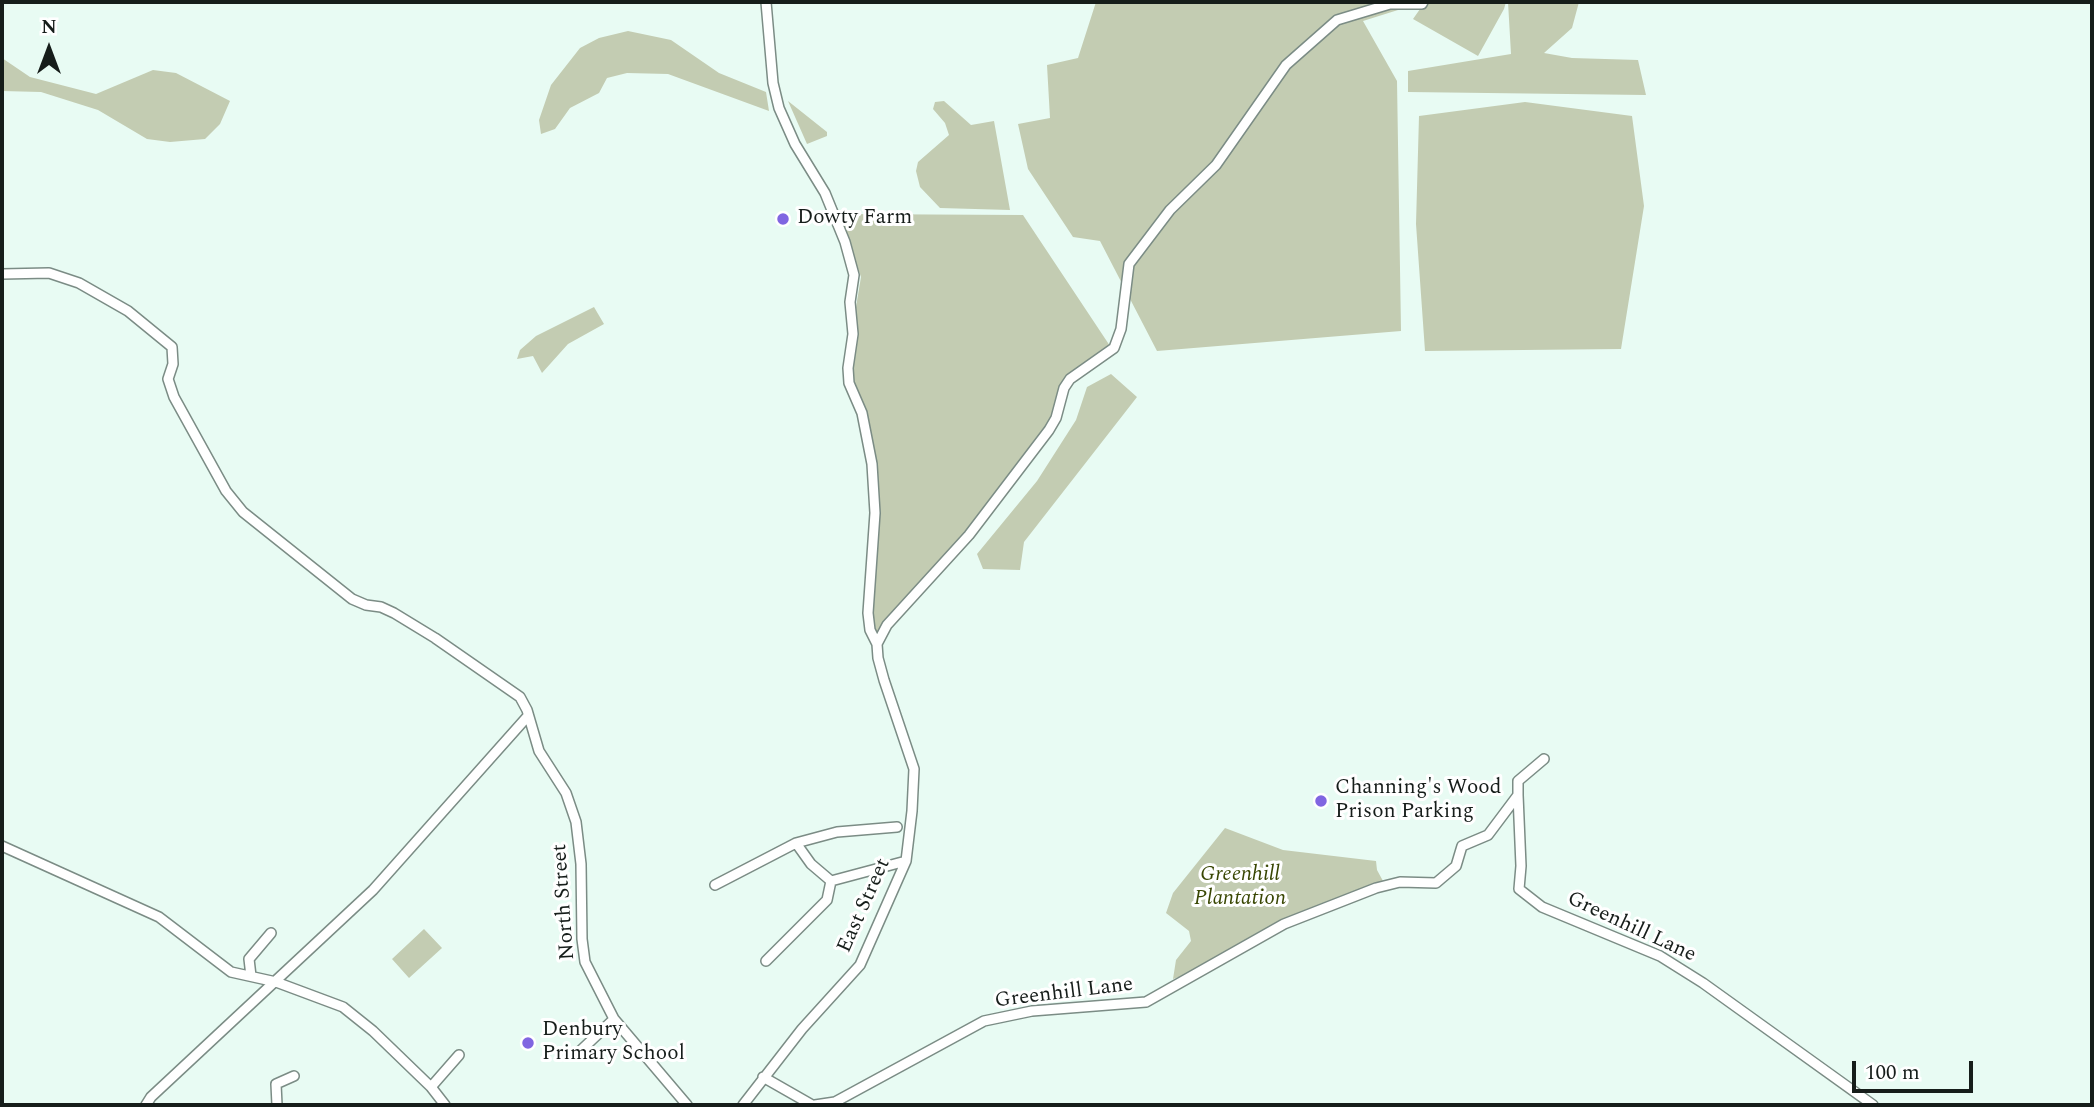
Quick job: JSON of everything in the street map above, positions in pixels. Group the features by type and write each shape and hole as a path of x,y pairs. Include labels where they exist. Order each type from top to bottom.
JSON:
{"street":[{"name":"East Street","path":"743,1105 763,1077 860,965 906,861 914,769 884,680 877,644 870,630 868,613 875,513 872,464 862,413 849,383 848,368 853,334 850,302 854,275 845,242 825,193 796,144 779,108 773,83 766,2"},
{"path":"877,644 887,625 969,535 1049,430 1070,379 1114,348 1121,329 1129,264 1170,210 1216,165 1286,65 1337,20 1390,4 1423,2"},
{"name":"North Street","path":"2,274 48,273 79,283 128,310 172,346 173,364 168,379 174,397 226,491 243,512 352,599 366,606 381,607 394,613 435,638 512,690 524,704 539,751 566,793 576,822 581,864 581,916 585,962 614,1018 687,1105"},
{"path":"146,1105 151,1097 373,890 527,717"},
{"name":"Greenhill Lane","path":"1544,759 1518,781 1521,866 1519,890 1542,906 1660,956 1693,976 1872,1105"},
{"name":"Greenhill Lane","path":"763,1077 814,1105 835,1102 984,1021 1032,1011 1146,1002 1295,920 1376,888 1400,882 1436,883 1456,866 1462,846 1488,835 1518,795"},
{"path":"715,885 796,843 837,832 897,827"},
{"path":"796,843 811,864 831,881"},
{"path":"2,846 159,916 231,972 276,982 343,1007 373,1031 430,1087 444,1105"},
{"path":"831,881 906,861"},
{"path":"766,961 827,900 831,881"},
{"path":"251,976 249,959 271,933"},
{"path":"579,1052 614,1018"},
{"path":"430,1087 459,1055"},
{"path":"277,1105 276,1084 294,1076"}],"green space":[{"path":"1096,2 1412,2 1398,10 1363,21 1397,81 1401,331 1157,351 1100,241 1073,237 1028,169 1018,124 1050,118 1047,65 1078,58"},
{"path":"1425,2 1506,2 1478,56 1413,19"},
{"path":"1508,2 1579,2 1572,28 1544,53 1572,58 1638,60 1646,95 1408,92 1408,71 1511,54"},
{"path":"628,31 671,40 719,73 766,92 769,111 668,74 627,73 607,78 599,93 570,108 555,129 541,134 539,120 551,85 580,48 599,38"},
{"path":"2,58 30,77 96,94 153,70 176,73 230,101 220,124 205,139 170,142 147,139 98,110 41,92 2,91"},
{"path":"788,101 827,132 827,136 807,144"},
{"path":"944,101 971,125 994,121 1010,210 940,208 920,187 916,171 918,162 949,135 945,123 933,109 935,102"},
{"path":"1525,102 1632,116 1644,206 1621,349 1425,351 1416,224 1419,116"},
{"path":"839,214 1023,215 1110,346 1060,387 1053,414 1045,429 965,533 884,621 877,636 871,613 880,514 876,466 867,413 853,382 852,368 857,343 856,307 861,277"},
{"path":"594,307 604,324 568,344 542,373 533,356 517,359 520,350 536,336"},
{"path":"1111,374 1137,397 1024,542 1020,570 983,569 977,554 1037,481 1076,420 1087,387"},
{"name":"Greenhill Plantation","path":"1225,828 1283,850 1376,861 1383,881 1292,916 1188,974 1173,979 1176,960 1191,941 1189,931 1166,913 1173,893"},
{"path":"424,929 442,948 409,978 392,959"}],"place":[{"name":"Dowty Farm","path":"783,219"},
{"name":"Channing's Wood Prison Parking","path":"1321,801"},
{"name":"Denbury Primary School","path":"528,1043"}]}
